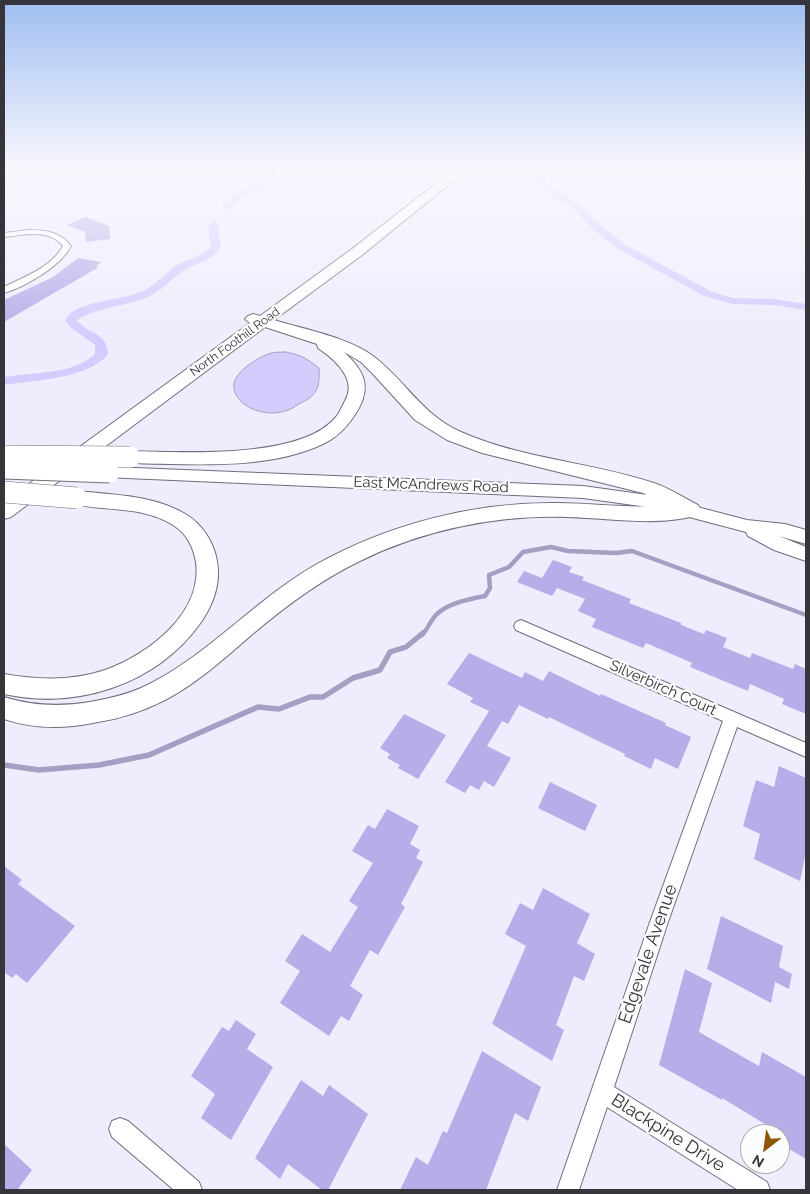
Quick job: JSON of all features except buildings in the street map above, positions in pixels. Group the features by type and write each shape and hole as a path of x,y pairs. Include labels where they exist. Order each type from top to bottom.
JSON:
{"main road":[{"name":"North Foothill Road","path":"4,512 379,224"},
{"name":"North Foothill Road","path":"4,492 255,320 387,224"},
{"path":"255,320 315,340 351,349 360,354 379,370 421,416 453,436 489,449 649,488 691,510"},
{"path":"4,456 240,458 262,456 300,446 328,432 352,407 356,396 357,385 355,376 345,362 315,340"},
{"name":"East McAndrews Road","path":"4,469 548,490 618,496 691,510 747,526 785,530 806,537"},
{"path":"4,492 142,506 171,516 187,525 201,542 207,558 208,581 202,600 190,620 171,642 145,662 113,677 82,686 35,690 4,684"},
{"path":"4,708 18,713 66,716 100,712 143,698 187,674 265,611 326,570 381,543 438,525 485,515 535,510 590,510 636,514 691,510"},
{"name":"East McAndrews Road","path":"747,526 782,545 806,554"}],"street":[{"path":"4,235 42,233 64,240 67,246 65,252 56,261 4,290"},
{"name":"Silverbirch Court","path":"521,626 806,750"},
{"name":"Edgevale Avenue","path":"568,1190 732,718"},
{"name":"Blackpine Drive","path":"602,1091 759,1190"},
{"path":"120,1129 190,1190"}],"shaded area":[{"path":"285,352 303,357 319,368 319,381 314,394 287,411 278,413 255,410 241,402 234,389 234,383 244,368 268,354"}],"waterway":[{"path":"4,381 63,372 94,362 101,354 101,345 95,338 74,325 71,321 72,318 86,309 130,300 146,294 158,287 180,268 210,254 216,247 213,229 215,224"},
{"path":"594,224 622,247 708,294 733,301 774,302 806,307"},
{"path":"422,635 434,617 446,607 485,596 490,588 489,575 509,567 523,552 551,547 568,551 616,553 632,551 806,615"},
{"path":"4,765 39,770 99,765 149,755 258,707 279,709 310,697 323,697 353,678 380,670 390,652 406,647 423,633"}]}
